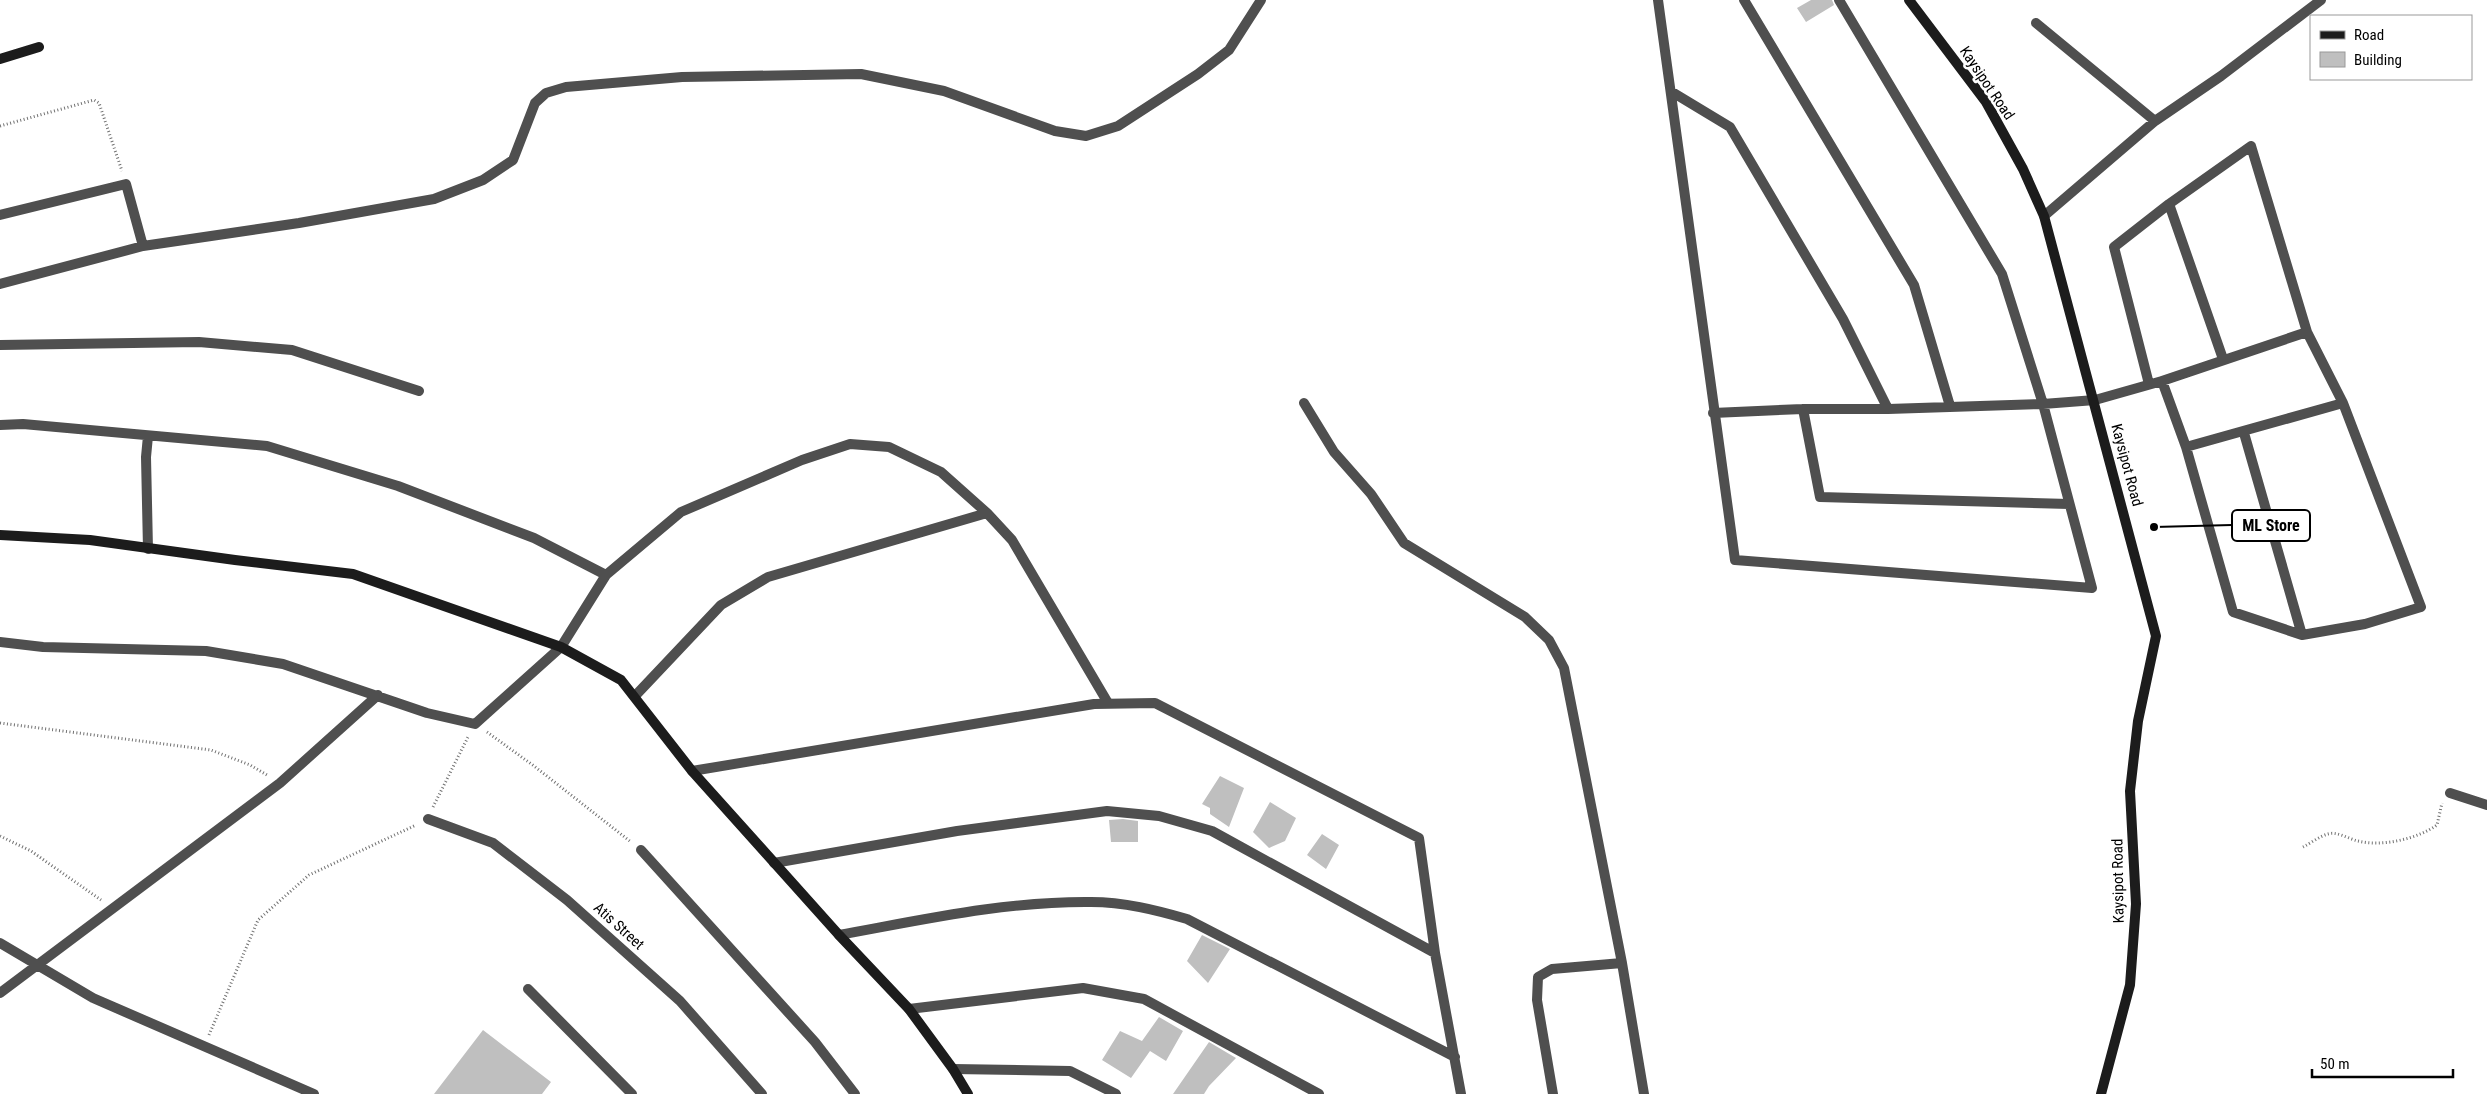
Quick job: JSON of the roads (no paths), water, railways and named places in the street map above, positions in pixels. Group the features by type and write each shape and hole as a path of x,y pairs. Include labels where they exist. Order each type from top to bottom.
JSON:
{"street":[{"path":"0,284 143,246 299,223 434,200 484,180 513,160 535,103 546,93 566,87 682,76 861,74 944,91 1055,131 1086,136 1118,126 1198,74 1229,50 1261,0"},
{"path":"1658,0 1672,92 1713,413 1735,560 2092,588 2043,404 2002,274 1839,0"},
{"path":"1744,0 1914,285 1950,406"},
{"name":"Kaysipot Road","path":"1909,0 1986,102 2023,169 2044,216 2156,636 2138,721 2130,791 2136,904 2130,985 2101,1094"},
{"path":"2044,216 2155,121 2221,76 2321,0"},
{"path":"2036,23 2155,121"},
{"path":"0,59 39,47"},
{"path":"1672,92 1730,127 1843,319 1888,409"},
{"path":"2149,384 2114,247 2169,204 2251,146 2307,332 2343,403 2421,607 2365,624 2302,635 2233,612 2186,448 2162,381"},
{"path":"0,215 126,184 143,246"},
{"path":"2169,204 2223,359"},
{"path":"1713,413 1803,408 1888,409 2043,404 2094,400 2162,381 2307,332"},
{"path":"0,346 199,342 292,350 419,391"},
{"path":"1304,403 1334,452 1371,494 1404,543 1525,617 1549,640 1564,668 1622,963 1644,1094"},
{"path":"2186,448 2244,433 2343,403"},
{"path":"1803,408 1820,496 2069,504"},
{"path":"0,425 22,424 267,446 398,486 534,538 606,575"},
{"path":"2244,433 2302,635"},
{"path":"148,436 146,456 148,548"},
{"path":"0,642 43,647 206,651 283,664 427,713 475,724 561,647 606,575 681,512 802,460 850,444 890,447 941,472 987,513 1012,540 1108,703"},
{"path":"635,696 721,604 768,577 987,513"},
{"path":"0,535 90,540 353,574 561,647 621,680 692,771 774,864 909,1009 968,1094"},
{"path":"0,993 280,783 378,695"},
{"path":"692,771 1108,703 1155,703 1419,838 1435,953 1461,1094"},
{"path":"2450,793 2487,805"},
{"path":"774,864 957,831 1098,812 1159,816 1212,831 1435,953"},
{"name":"Atis Street","path":"428,819 493,843 567,900 680,1001 762,1094"},
{"path":"641,850 815,1042 855,1094"},
{"path":"839,935 988,908 1091,902 1140,906 1187,919 1455,1057"},
{"path":"0,943 93,998 314,1094"},
{"path":"1553,1094 1537,1000 1538,977 1552,969 1622,963"},
{"path":"909,1009 1082,988 1144,999 1319,1094"},
{"path":"528,989 632,1094"},
{"path":"953,1070 1070,1071 1116,1094"}],"place":[{"name":"ML Store","path":"2154,527"}]}
